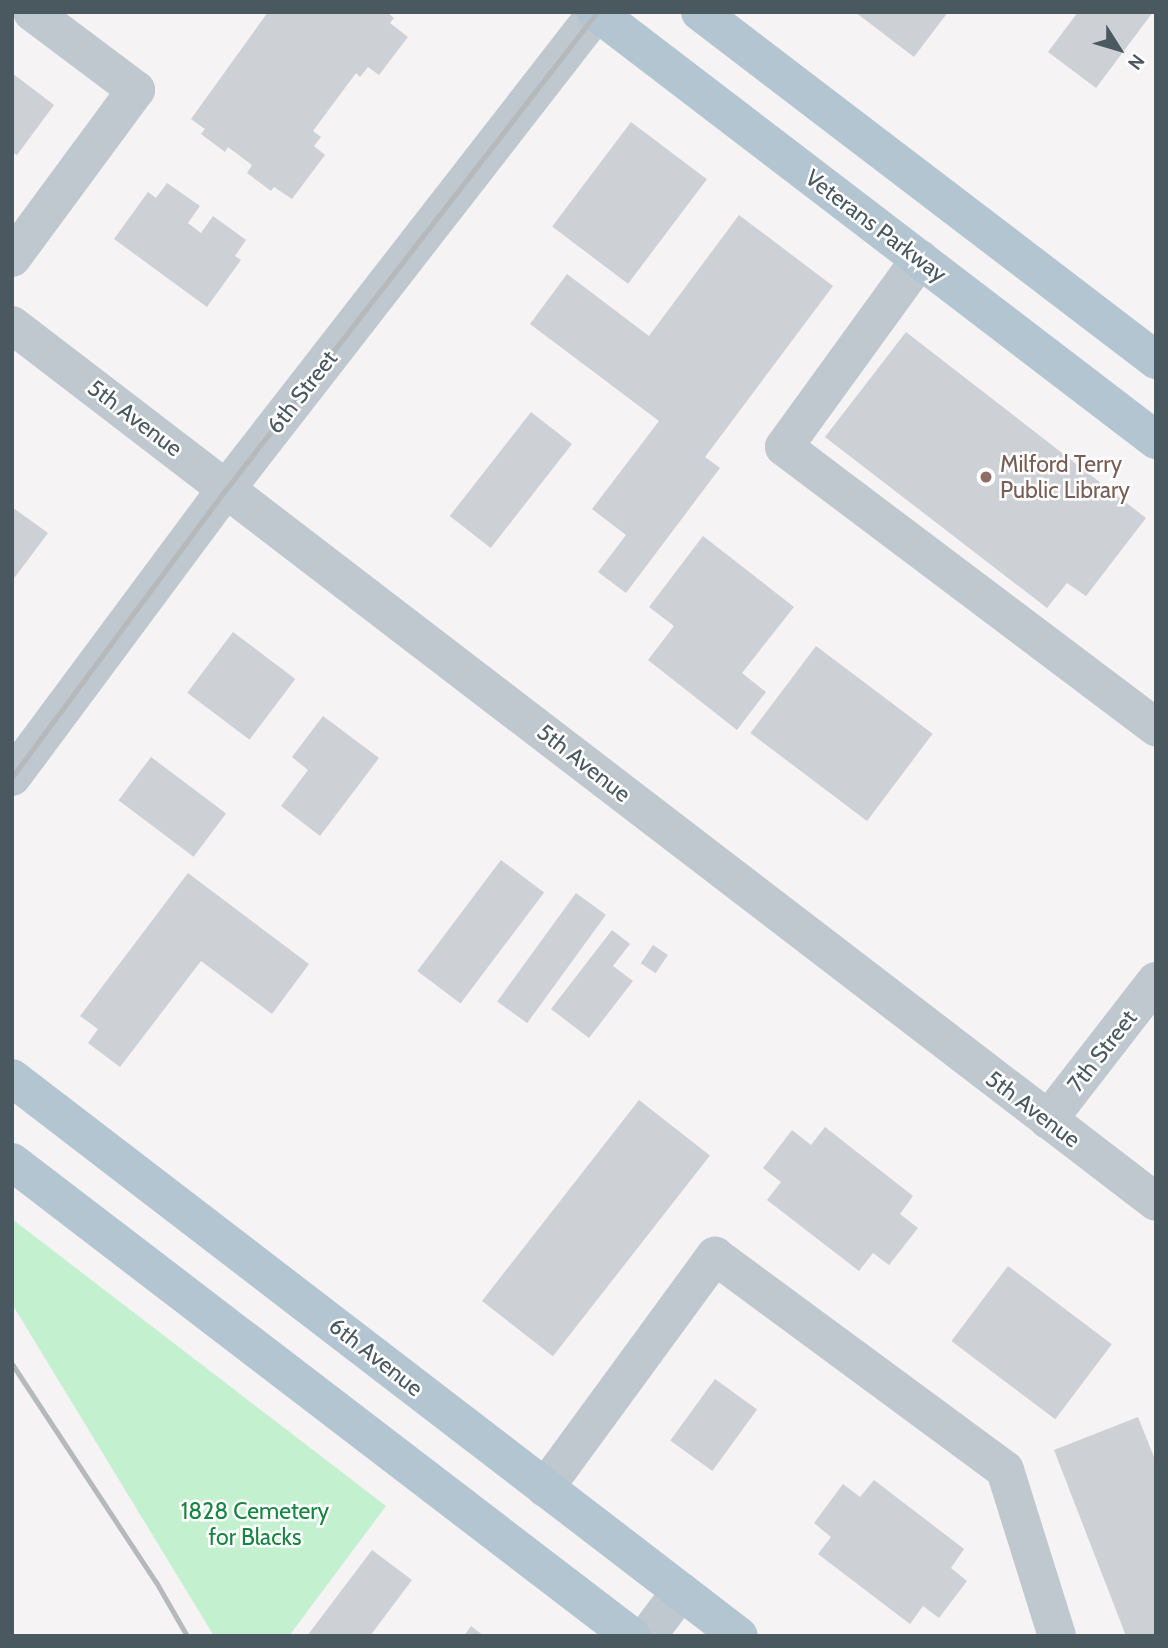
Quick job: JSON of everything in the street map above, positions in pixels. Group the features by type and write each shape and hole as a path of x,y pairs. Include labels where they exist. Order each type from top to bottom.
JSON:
{"main road":[{"name":"Veterans Parkway","path":"597,12 1156,440"},
{"path":"700,12 1156,360"},
{"name":"6th Avenue","path":"12,1079 739,1636"},
{"path":"12,1162 631,1636"}],"street":[{"path":"12,258 136,90 32,12"},
{"name":"6th Street","path":"12,777 228,488 597,12"},
{"path":"920,259 784,447 1156,727"},
{"name":"5th Avenue","path":"12,325 1156,1202"},
{"name":"7th Street","path":"1048,1121 1156,981"},
{"path":"545,1488 715,1256 1005,1470 1057,1636"},
{"path":"647,1636 681,1591"}],"green space":[{"name":"1828 Cemetery for Blacks","path":"12,1219 386,1506 289,1636 214,1636 12,1304"}],"building":[{"path":"268,12 387,12 394,18 390,23 408,37 379,75 368,67 360,77 356,73 313,131 321,137 314,146 325,155 292,199 274,187 271,191 247,173 252,165 228,147 225,152 201,134 205,129 191,119"},
{"path":"855,12 948,12 914,57"},
{"path":"1078,12 1153,12 1096,88 1048,52"},
{"path":"12,73 54,105 17,155 12,152"},
{"path":"631,122 707,179 628,284 552,227"},
{"path":"167,183 200,206 188,223 201,233 213,216 246,240 235,256 241,260 207,307 114,239 148,192 156,198"},
{"path":"739,215 833,286 705,457 720,468 626,593 598,572 626,535 592,509 659,421 530,324 567,274 649,336"},
{"name":"Milford Terry Public Library","path":"906,332 1146,518 1086,596 1067,583 1047,608 825,437"},
{"path":"531,412 572,444 491,548 450,516"},
{"path":"12,507 48,533 12,581"},
{"path":"703,536 794,607 742,673 766,692 737,730 648,660 674,626 649,607"},
{"path":"233,632 295,679 250,740 187,693"},
{"path":"816,646 933,734 867,821 750,733"},
{"path":"323,716 379,758 320,836 281,806 308,770 292,757"},
{"path":"151,757 226,814 194,857 119,800"},
{"path":"501,860 544,892 460,1004 417,971"},
{"path":"188,873 309,964 272,1014 201,961 120,1067 88,1043 98,1029 80,1016"},
{"path":"576,893 606,915 527,1023 497,1001"},
{"path":"612,930 630,944 613,966 633,981 589,1038 551,1009"},
{"path":"653,945 668,955 656,973 641,963"},
{"path":"639,1100 710,1155 553,1356 482,1301"},
{"path":"825,1127 913,1196 900,1214 918,1228 889,1265 873,1253 859,1271 767,1200 781,1182 763,1168 792,1130 811,1145"},
{"path":"1008,1266 1112,1344 1055,1419 951,1341"},
{"path":"715,1379 757,1410 712,1471 670,1440"},
{"path":"1138,1417 1156,1462 1156,1636 1126,1636 1054,1450"},
{"path":"874,1480 964,1549 951,1568 967,1581 939,1618 923,1606 910,1624 818,1554 831,1537 814,1523 843,1484 860,1497"},
{"path":"372,1550 412,1580 370,1636 307,1636"},
{"path":"471,1626 484,1636 464,1636"}],"railway":[{"path":"12,777 227,488 597,12"},
{"path":"12,1364 156,1582 187,1636"}],"place":[{"name":"Milford Terry Public Library","path":"986,477"}]}
